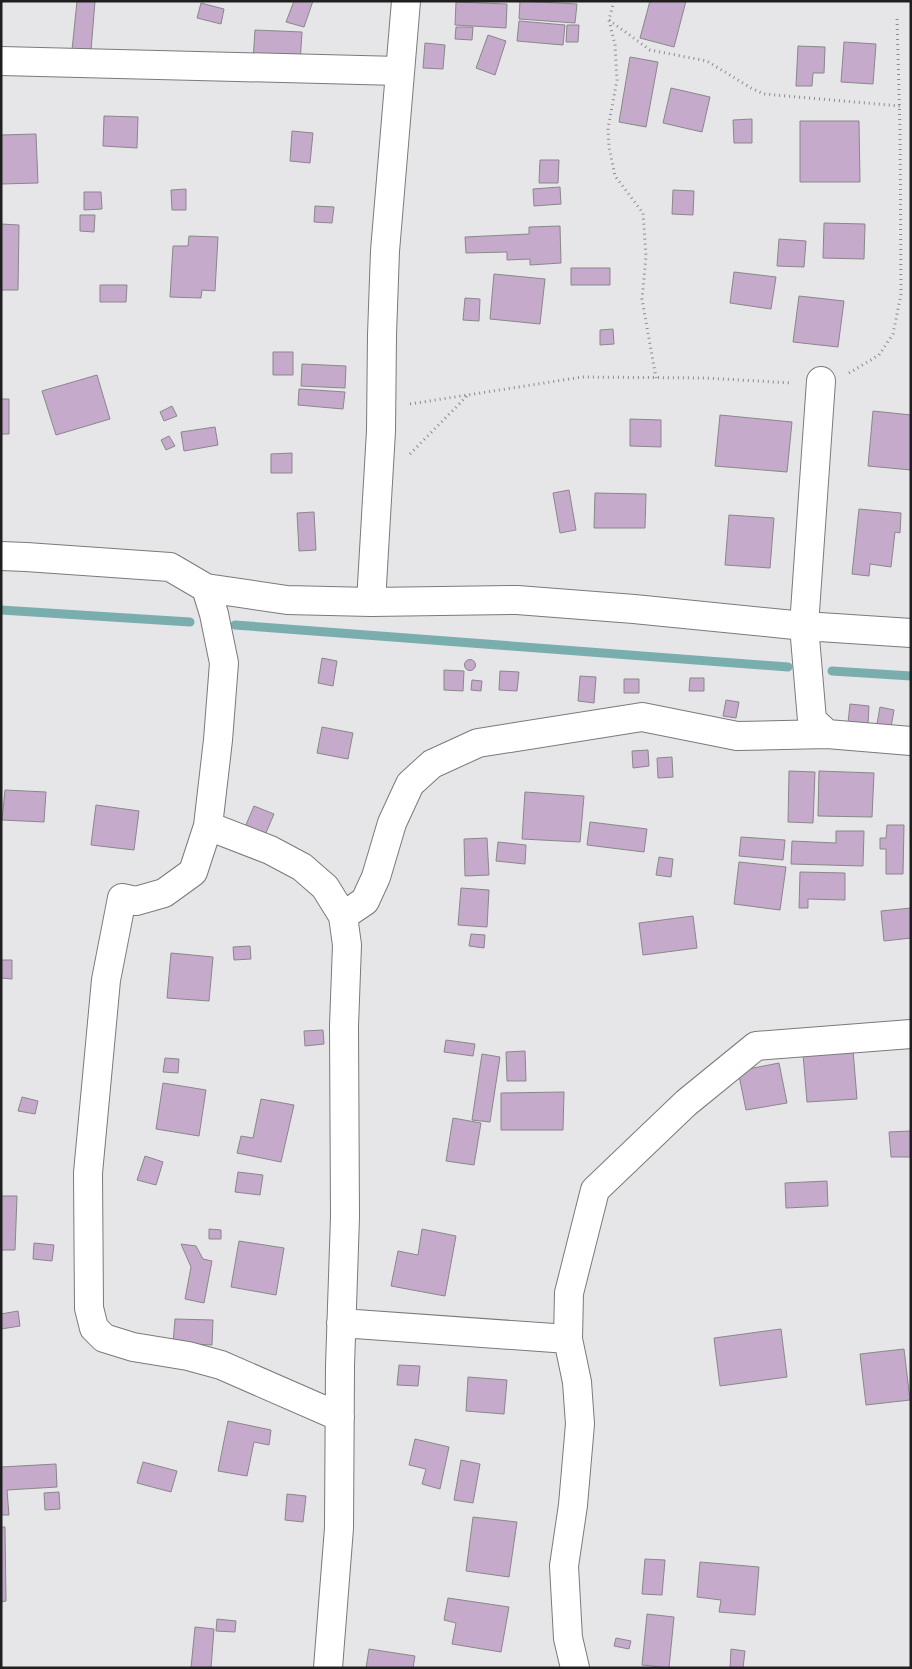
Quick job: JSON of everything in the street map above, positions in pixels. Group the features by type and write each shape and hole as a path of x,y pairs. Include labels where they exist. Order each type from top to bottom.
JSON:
{"street":[{"path":"371,602 378,487 385,252 406,1"},
{"path":"1,61 399,71"},
{"path":"821,381 804,626 812,720 827,734"},
{"path":"1,556 26,556 170,567 206,588 287,600 371,602 517,600 634,609 804,626 911,633"},
{"path":"206,588 214,614 224,663 218,740 208,826 193,872 164,892 136,902 122,898 106,980 88,1173 89,1308 94,1328 104,1338 133,1347 188,1356 222,1365 340,1418"},
{"path":"343,916 365,901 376,877 392,823 410,784 432,764 478,743 642,717 736,736 827,734 911,740"},
{"path":"208,826 270,850 302,867 326,887 343,916 347,946 344,1026 346,1216 342,1323 339,1528 328,1668"},
{"path":"575,1668 568,1638 564,1566 574,1505 580,1424 577,1382 568,1339 569,1293 595,1190 686,1103 756,1046 911,1034"},
{"path":"342,1323 568,1339"}],"path":[{"path":"614,1 609,20 615,45 617,80 608,128 609,147 615,176 643,213 646,256 642,299 656,378"},
{"path":"381,409 582,378 706,378 784,383 821,381 854,372 879,355 893,334 901,294 900,106 897,18"},
{"path":"609,20 650,50 707,61 764,94 900,106"},
{"path":"378,487 467,395"}],"building":[{"path":"77,1 95,1 91,51 72,50"},
{"path":"294,1 313,1 304,27 286,22"},
{"path":"520,1 577,4 575,23 519,19"},
{"path":"650,1 686,1 674,47 640,38"},
{"path":"456,2 507,4 506,28 455,25"},
{"path":"201,3 224,9 221,24 197,18"},
{"path":"519,21 565,25 563,45 517,41"},
{"path":"567,25 579,25 578,42 566,42"},
{"path":"456,27 473,27 472,40 455,39"},
{"path":"255,30 302,32 300,64 253,61"},
{"path":"488,35 506,41 495,75 476,68"},
{"path":"844,42 876,44 873,84 841,82"},
{"path":"425,43 445,45 443,69 423,68"},
{"path":"798,46 825,47 824,73 813,73 812,86 796,86"},
{"path":"630,57 658,62 646,127 619,122"},
{"path":"671,88 710,97 702,132 663,123"},
{"path":"104,116 138,117 137,148 103,146"},
{"path":"752,119 752,143 734,143 733,120"},
{"path":"800,121 859,121 860,182 800,182"},
{"path":"292,131 313,133 310,163 290,161"},
{"path":"36,134 38,183 1,184 1,135"},
{"path":"540,160 559,160 558,183 539,183"},
{"path":"560,187 561,204 534,206 533,189"},
{"path":"186,189 186,210 172,210 171,190"},
{"path":"673,190 694,191 693,215 672,214"},
{"path":"84,192 101,192 102,209 84,210"},
{"path":"315,206 334,207 332,223 314,222"},
{"path":"80,215 95,215 94,232 80,231"},
{"path":"824,223 865,224 864,259 823,258"},
{"path":"1,224 19,225 18,290 1,290"},
{"path":"560,226 561,263 530,265 530,259 507,260 507,252 466,253 465,237 529,234 529,227"},
{"path":"189,236 218,237 215,291 202,290 201,298 170,297 173,246 188,246"},
{"path":"779,239 806,241 804,267 777,266"},
{"path":"571,268 610,268 610,285 571,285"},
{"path":"734,272 776,277 771,309 730,303"},
{"path":"494,274 545,279 540,324 490,319"},
{"path":"100,285 127,285 126,302 100,302"},
{"path":"799,296 844,301 838,347 793,342"},
{"path":"465,298 480,299 479,321 463,320"},
{"path":"613,329 614,344 600,345 600,330"},
{"path":"273,352 293,352 293,375 273,375"},
{"path":"302,364 346,366 345,388 301,386"},
{"path":"97,375 110,419 56,435 42,391"},
{"path":"299,389 345,392 343,409 298,405"},
{"path":"1,399 9,399 9,434 1,434"},
{"path":"172,406 177,416 164,421 160,412"},
{"path":"873,411 911,415 911,470 868,466"},
{"path":"720,415 792,422 787,472 715,466"},
{"path":"630,419 661,420 661,447 630,446"},
{"path":"215,427 218,445 184,451 181,432"},
{"path":"169,436 175,446 166,450 161,440"},
{"path":"292,453 292,473 271,473 271,454"},
{"path":"569,490 576,530 560,533 553,493"},
{"path":"595,493 646,494 645,528 594,528"},
{"path":"859,509 901,513 900,533 895,532 891,567 870,564 869,576 852,574"},
{"path":"314,512 316,550 299,551 297,513"},
{"path":"729,515 774,518 770,568 725,565"},
{"path":"322,658 337,661 333,686 318,683"},
{"path":"470,659 476,665 470,671 464,665"},
{"path":"444,670 464,671 463,691 444,690"},
{"path":"500,671 519,672 517,691 499,690"},
{"path":"580,676 596,677 594,703 578,701"},
{"path":"690,678 704,678 704,691 689,691"},
{"path":"624,679 639,679 639,693 624,693"},
{"path":"472,680 482,681 481,691 471,690"},
{"path":"726,700 739,702 736,718 723,716"},
{"path":"850,704 869,706 868,724 848,723"},
{"path":"880,707 894,710 891,727 877,724"},
{"path":"322,727 353,733 348,759 317,753"},
{"path":"648,750 649,766 633,768 632,751"},
{"path":"672,757 673,777 658,778 657,758"},
{"path":"789,771 815,772 813,823 788,822"},
{"path":"819,771 874,773 872,817 818,816"},
{"path":"5,790 46,792 44,822 2,820"},
{"path":"525,792 584,796 580,842 522,839"},
{"path":"96,805 139,811 134,850 91,845"},
{"path":"254,806 274,814 265,835 245,827"},
{"path":"590,822 647,829 644,852 587,845"},
{"path":"887,825 904,825 903,874 886,874 886,849 880,849 880,838 886,838"},
{"path":"836,831 864,831 863,866 791,864 792,841 836,843"},
{"path":"741,837 785,840 783,860 739,856"},
{"path":"487,838 489,875 465,876 464,839"},
{"path":"498,842 526,845 525,864 496,861"},
{"path":"659,857 673,859 671,877 656,875"},
{"path":"739,862 786,867 780,910 734,904"},
{"path":"800,872 845,873 845,900 808,899 808,908 799,908"},
{"path":"461,888 489,890 487,927 458,925"},
{"path":"911,908 911,938 884,941 881,911"},
{"path":"693,916 697,948 643,955 639,923"},
{"path":"471,934 485,935 484,948 469,946"},
{"path":"250,946 251,959 234,960 233,947"},
{"path":"171,953 213,957 209,1001 167,998"},
{"path":"1,960 12,960 12,979 1,978"},
{"path":"323,1030 324,1044 305,1046 304,1031"},
{"path":"446,1040 475,1044 473,1056 444,1052"},
{"path":"853,1050 857,1099 807,1102 803,1054"},
{"path":"525,1051 526,1081 507,1081 506,1052"},
{"path":"482,1054 500,1057 490,1122 472,1120"},
{"path":"165,1058 179,1059 178,1073 163,1072"},
{"path":"779,1063 787,1103 746,1110 738,1071"},
{"path":"163,1083 206,1090 199,1136 156,1129"},
{"path":"564,1092 563,1130 501,1130 501,1093"},
{"path":"22,1097 38,1101 35,1114 18,1111"},
{"path":"261,1099 294,1105 281,1162 237,1153 241,1136 253,1138"},
{"path":"453,1118 481,1123 474,1165 446,1161"},
{"path":"911,1131 911,1157 891,1157 889,1132"},
{"path":"145,1156 163,1162 156,1185 137,1180"},
{"path":"238,1172 263,1175 260,1195 235,1192"},
{"path":"827,1181 828,1206 786,1208 785,1183"},
{"path":"1,1196 17,1196 15,1250 1,1250"},
{"path":"209,1229 221,1230 221,1239 209,1239"},
{"path":"422,1229 456,1236 445,1296 391,1286 398,1251 418,1255"},
{"path":"239,1241 284,1248 276,1295 231,1287"},
{"path":"34,1243 54,1245 52,1261 33,1259"},
{"path":"181,1244 196,1246 203,1259 212,1261 204,1303 185,1299 191,1267"},
{"path":"18,1311 20,1326 1,1329 1,1314"},
{"path":"175,1319 213,1320 212,1345 173,1343"},
{"path":"781,1329 787,1377 720,1386 714,1338"},
{"path":"904,1349 910,1400 866,1405 860,1354"},
{"path":"399,1365 420,1366 418,1386 397,1385"},
{"path":"468,1377 507,1380 504,1414 466,1411"},
{"path":"228,1421 271,1430 269,1445 254,1442 247,1476 218,1471"},
{"path":"415,1439 449,1447 440,1489 422,1484 426,1469 409,1465"},
{"path":"461,1460 480,1464 473,1503 454,1500"},
{"path":"143,1462 177,1471 171,1492 137,1483"},
{"path":"56,1464 57,1487 7,1490 9,1515 1,1515 1,1467"},
{"path":"59,1492 60,1509 45,1510 44,1493"},
{"path":"287,1494 306,1496 303,1522 285,1520"},
{"path":"473,1517 517,1522 509,1577 466,1571"},
{"path":"1,1527 5,1527 6,1601 1,1602"},
{"path":"645,1559 665,1560 662,1595 642,1594"},
{"path":"700,1562 759,1567 755,1615 719,1612 721,1600 697,1597"},
{"path":"448,1598 509,1607 501,1652 452,1644 456,1623 444,1620"},
{"path":"647,1614 674,1617 669,1668 642,1665"},
{"path":"217,1619 236,1621 235,1632 216,1631"},
{"path":"195,1627 214,1629 211,1668 191,1668"},
{"path":"616,1638 631,1641 629,1649 614,1646"},
{"path":"369,1649 415,1656 413,1668 366,1668"},
{"path":"731,1649 745,1651 743,1668 730,1668"}],"waterway":[{"path":"1,610 190,622"},
{"path":"235,625 788,667"},
{"path":"832,671 911,676"}]}
